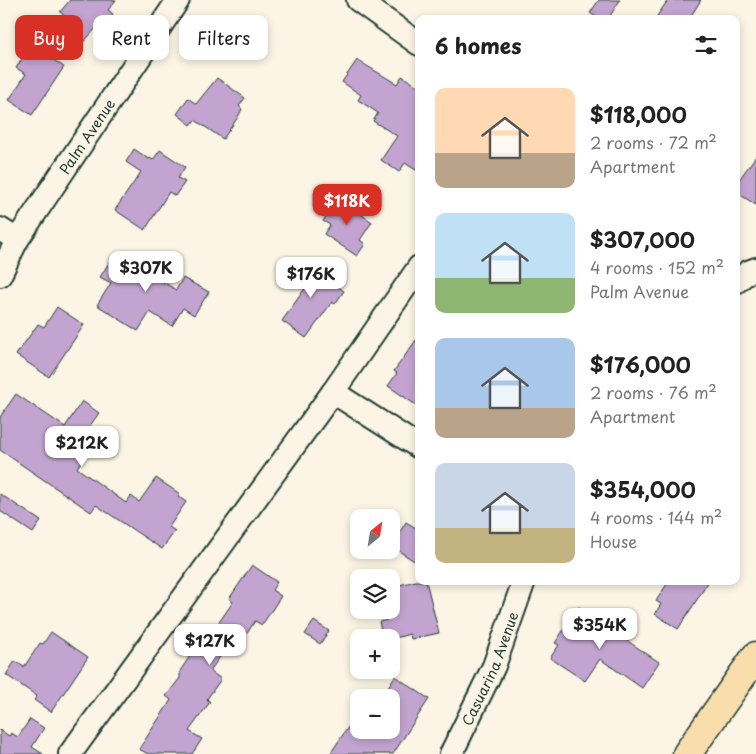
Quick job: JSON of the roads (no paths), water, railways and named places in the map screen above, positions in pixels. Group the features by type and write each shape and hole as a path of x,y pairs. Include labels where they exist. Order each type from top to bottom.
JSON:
{"highway":[{"path":"687,754 756,656"}],"street":[{"name":"Palm Avenue","path":"0,275 9,234 178,0"},
{"path":"358,0 415,41"},
{"path":"70,754 333,392 415,273"},
{"path":"333,392 415,445"},
{"name":"Casuarina Avenue","path":"452,754 494,666 523,585"}]}
